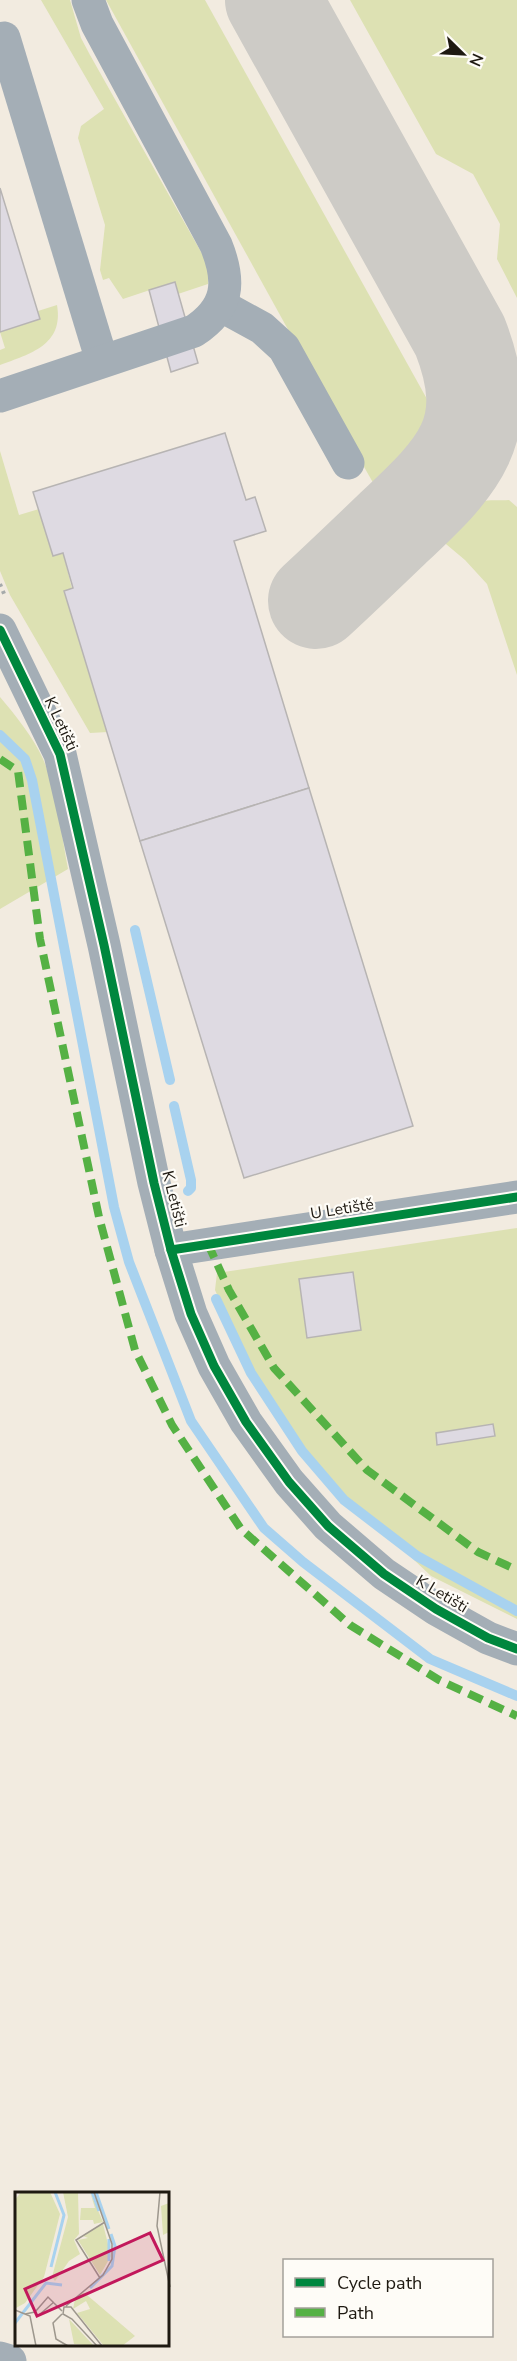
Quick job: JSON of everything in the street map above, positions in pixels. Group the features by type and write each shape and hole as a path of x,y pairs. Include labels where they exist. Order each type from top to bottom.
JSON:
{"street":[{"path":"8,396 102,361 194,331 215,313 225,289 226,275 216,245 97,24 88,0"},
{"path":"4,38 102,361"},
{"path":"220,305 262,328 284,348 348,463"},
{"name":"K Letišti","path":"0,630 53,736 67,778 154,1183 171,1250 191,1314 214,1366 246,1422 289,1482 328,1526 384,1574 436,1609 488,1638 517,1649"},
{"name":"K Letišti","path":"0,672 39,711"},
{"name":"U Letiště","path":"171,1250 517,1197"},
{"path":"0,2358 10,2361"}],"green space":[{"path":"41,0 70,0 81,38 205,259 208,284 178,294 174,282 123,299 109,278 103,280 100,270 105,225 78,138 81,126 104,109"},
{"path":"106,0 205,0 432,408 426,447 406,477 385,495 380,495 359,458"},
{"path":"350,0 517,0 517,298 497,259 500,224 473,174 436,154"},
{"path":"57,305 58,319 50,339 33,352 0,365 0,350 5,348 0,332 40,319 38,311"},
{"path":"0,451 19,515 39,509 53,556 63,553 108,732 90,733 10,595 0,571"},
{"path":"509,500 517,507 517,675 487,584 465,560 434,534 448,519 468,507 484,501"},
{"path":"0,697 18,719 43,759 56,799 68,869 0,909"},
{"path":"517,1228 517,1619 431,1576 320,1471 254,1378 215,1290 217,1273","holes":["353,1272 360,1330 307,1337 299,1280","493,1425 495,1436 437,1445 436,1433"]}],"building":[{"path":"0,188 40,319 0,332"},
{"path":"175,282 198,363 171,372 149,290"},
{"path":"225,433 246,500 255,497 266,531 234,541 309,788 140,841 64,591 73,588 63,553 53,556 33,492"},
{"path":"309,788 413,1126 244,1178 140,841"},
{"path":"353,1272 361,1330 307,1338 299,1279"},
{"path":"493,1424 495,1436 437,1445 436,1433"}],"waterway":[{"path":"0,735 25,759 32,780 114,1207 129,1262 191,1421 264,1528 303,1562 430,1659 517,1696"},
{"path":"135,930 170,1080"},
{"path":"174,1106 191,1180 191,1188 188,1191"},
{"path":"216,1299 251,1373 302,1451 344,1500 417,1556 517,1611"}],"taxiway":[{"path":"273,0 460,336 470,369 474,398 472,422 465,445 452,466 415,507 316,601"}],"marked path":[{"path":"0,759 18,771 40,939 99,1217 135,1350 172,1425 241,1529 350,1625 439,1680 517,1716"},
{"path":"208,1244 229,1290 274,1368 367,1470 478,1552 517,1570"}],"cycle path":[{"path":"0,630 60,754 104,945 154,1183 171,1250 191,1314 214,1366 246,1422 289,1482 328,1526 384,1574 436,1609 488,1638 517,1649"},
{"path":"171,1250 517,1197"}]}
